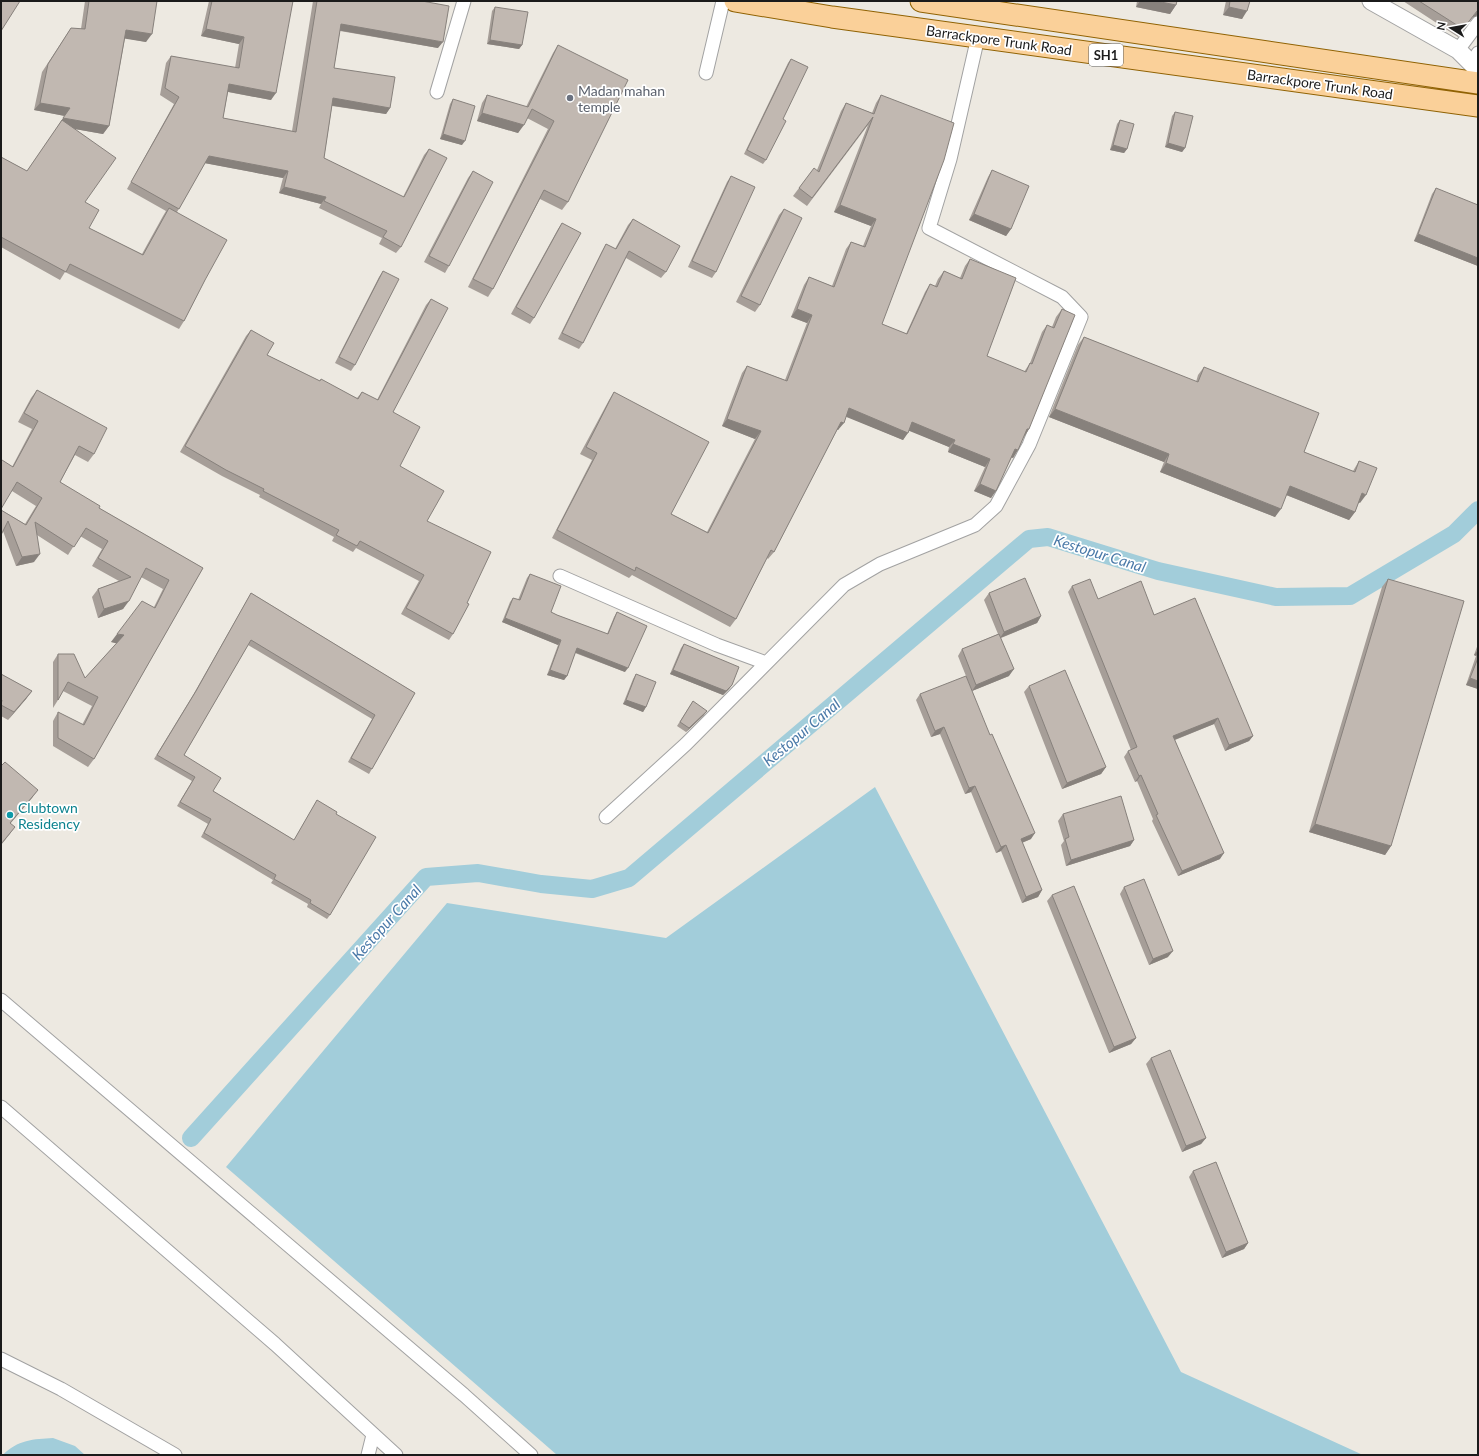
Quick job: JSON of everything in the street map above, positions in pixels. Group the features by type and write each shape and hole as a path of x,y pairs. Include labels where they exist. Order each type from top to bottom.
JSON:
{"main road":[{"name":"Barrackpore Trunk Road","path":"734,1 978,37 1478,106"},
{"name":"Barrackpore Trunk Road","path":"922,1 1478,83"}],"street":[{"path":"437,92 464,1"},
{"path":"706,73 723,1"},
{"path":"1371,1 1458,50 1476,62"},
{"path":"1458,50 1478,23"},
{"path":"606,817 686,744 844,584 880,564 975,525 996,506 1029,445 1081,317 1062,297 929,228 950,159 978,37"},
{"path":"560,576 716,645 766,663"},
{"path":"1,1000 464,1394 531,1455"},
{"path":"1,1107 275,1344 396,1455"},
{"path":"1,1359 61,1389 175,1455"},
{"path":"368,1455 373,1435"}],"water":[{"path":"875,787 1181,1372 1363,1455 557,1455 226,1167 447,903 666,938"},
{"path":"53,1438 75,1446 85,1455 3,1455 8,1450 20,1443"}],"building":[{"path":"1,1 20,1 1,31"},
{"path":"89,1 157,1 152,34 126,30 109,126 63,118 70,108 40,103 48,64 71,28 85,29"},
{"path":"212,1 293,1 276,93 229,84 223,118 296,132 317,1 422,1 449,6 443,42 341,24 334,68 395,77 390,108 333,98 324,158 404,197 429,149 447,158 401,247 383,237 387,231 324,201 326,197 284,187 288,171 209,156 179,209 131,182 179,97 165,88 171,56 239,68 244,37 206,29"},
{"path":"1156,1 1177,1 1176,5"},
{"path":"1230,1 1250,1 1247,11 1229,7"},
{"path":"1419,1 1478,1 1478,10 1463,29"},
{"path":"495,7 528,12 522,45 490,40"},
{"path":"558,45 628,80 568,202 544,190 493,289 473,279 554,121 532,109 524,125 482,113 487,95 528,107"},
{"path":"791,59 808,67 783,119 786,121 766,160 747,150"},
{"path":"881,95 954,123 944,160 882,324 907,334 930,284 937,287 944,271 962,279 970,259 1016,278 987,356 1026,372 1030,363 1032,364 1047,325 1054,328 1062,309 1075,315 1029,429 1027,429 1018,450 1015,449 996,491 980,484 990,459 953,444 955,440 912,422 908,433 849,408 844,423 841,422 774,552 771,550 736,619 636,567 635,571 557,530 597,453 586,447 614,392 709,442 671,514 708,533 761,431 727,419 747,366 787,381 812,315 797,309 809,277 834,287 851,242 865,247 876,219 840,205 873,117 812,198 799,188 814,168 819,172 846,103 874,114"},
{"path":"453,99 475,106 465,141 443,134"},
{"path":"1175,112 1193,116 1185,148 1168,143"},
{"path":"62,120 116,158 85,202 99,210 89,228 143,255 169,208 227,240 184,321 70,264 66,272 1,237 1,157 27,171"},
{"path":"1120,120 1134,124 1127,149 1113,145"},
{"path":"992,170 1029,186 1011,229 974,214"},
{"path":"473,171 493,182 449,266 429,256"},
{"path":"731,176 755,187 716,272 692,261"},
{"path":"1436,188 1478,205 1478,258 1418,234"},
{"path":"784,209 802,218 760,305 741,296"},
{"path":"633,219 680,246 666,272 629,251 583,343 562,333 606,244 616,249"},
{"path":"562,223 581,233 534,318 516,307"},
{"path":"383,271 399,279 355,365 339,357"},
{"path":"431,299 448,308 393,412 420,427 400,466 444,491 427,521 491,552 467,603 469,604 453,634 406,608 424,575 360,541 357,546 336,535 339,530 263,491 264,489 226,470 185,446 251,330 274,343 267,355 320,381 321,379 358,399 362,392 378,400"},
{"path":"1084,337 1198,382 1204,367 1319,413 1304,452 1355,472 1359,461 1377,468 1366,495 1362,493 1355,512 1290,486 1281,509 1166,463 1169,454 1055,409"},
{"path":"37,390 107,428 94,454 79,446 60,482 100,506 99,508 203,568 94,759 58,738 58,712 84,725 98,697 68,682 58,700 58,654 74,654 85,678 124,635 117,634 142,601 155,608 169,580 146,568 129,601 104,609 98,589 131,577 98,558 108,541 86,528 74,547 35,522 40,554 22,557 8,521 1,535 1,510 26,525 42,498 17,482 1,509 1,460 13,467 38,421 24,413"},
{"path":"530,574 561,586 551,612 557,615 608,634 617,612 647,626 628,668 577,648 567,676 550,670 561,640 505,618 513,598 520,600"},
{"path":"1025,578 1041,616 1004,632 989,593"},
{"path":"1090,579 1098,599 1141,581 1154,615 1195,598 1253,736 1229,745 1218,718 1173,736 1224,853 1182,871 1156,815 1158,814 1141,775 1139,776 1128,751 1137,747 1072,586"},
{"path":"1388,579 1464,601 1391,846 1315,824"},
{"path":"251,593 415,693 372,769 351,758 375,715 251,640 184,755 221,778 213,791 294,840 317,800 337,812 336,814 376,837 330,915 310,903 311,900 274,879 276,875 204,833 211,819 180,802 195,777 157,755 196,691"},
{"path":"999,634 1014,669 976,685 962,649"},
{"path":"684,644 739,667 732,685 726,691 673,670"},
{"path":"1478,658 1478,681 1470,678"},
{"path":"1065,670 1106,767 1067,783 1029,686"},
{"path":"1,674 32,691 14,712 1,705"},
{"path":"636,674 656,682 646,707 626,700"},
{"path":"966,676 990,735 992,734 1035,833 1021,839 1042,890 1026,897 1006,845 1001,847 975,786 969,788 944,727 935,731 920,694"},
{"path":"693,701 707,711 689,728 680,722"},
{"name":"Clubtown Residency","path":"5,762 38,790 10,823 15,827 1,844 1,766"},
{"path":"1121,796 1134,840 1071,860 1065,839 1069,837 1063,814"},
{"path":"1144,879 1173,951 1153,959 1124,887"},
{"path":"1074,886 1136,1038 1114,1047 1052,895"},
{"path":"1170,1050 1206,1138 1186,1146 1151,1058"},
{"path":"1216,1162 1248,1243 1226,1252 1193,1171"}],"waterway":[{"name":"Kestopur Canal","path":"191,1138 426,877 478,873 541,884 592,889 629,878 1029,539 1048,537 1158,571 1276,597 1350,596 1454,534 1478,510"}],"place":[{"name":"Madan mahan temple","path":"570,98"},
{"name":"Clubtown Residency","path":"10,815"}]}
